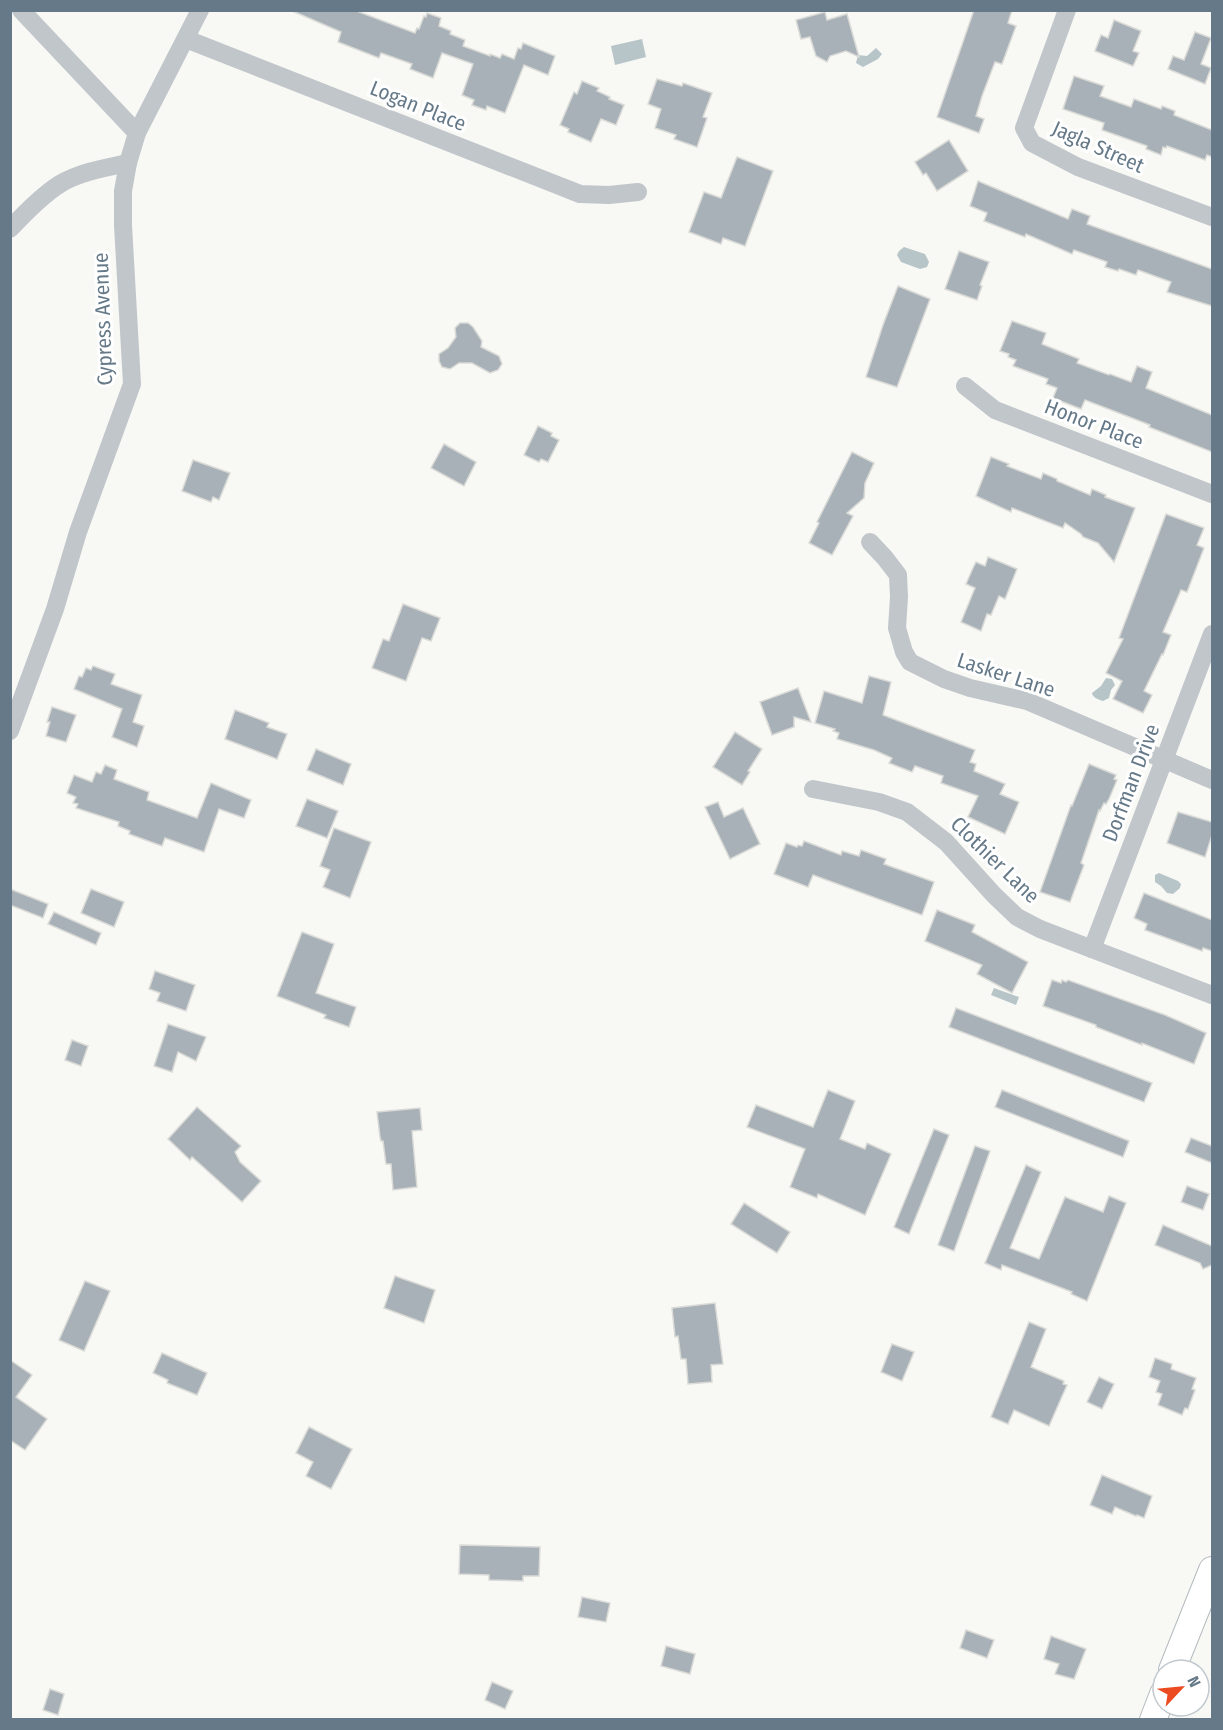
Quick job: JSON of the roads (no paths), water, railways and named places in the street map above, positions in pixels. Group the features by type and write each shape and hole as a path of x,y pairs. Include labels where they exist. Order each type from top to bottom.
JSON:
{"main road":[{"path":"1177,1658 1212,1570"}],"street":[{"path":"21,10 137,133"},
{"name":"Cypress Avenue","path":"10,731 55,609 78,531 132,384 123,225 123,191 128,163 137,133 200,10"},
{"name":"Jagla Street","path":"1067,10 1024,128 1032,143 1078,167 1212,218"},
{"name":"Logan Place","path":"186,39 580,194 609,195 638,192"},
{"path":"10,229 59,184 98,170 128,163"},
{"name":"Honor Place","path":"965,386 995,410 1212,494"},
{"name":"Lasker Lane","path":"870,542 898,575 897,628 904,652 910,662 944,680 1027,701 1212,780"},
{"name":"Dorfman Drive","path":"1092,949 1212,634"},
{"name":"Clothier Lane","path":"813,789 879,802 907,812 946,842 1017,917 1092,949 1212,995"}]}
